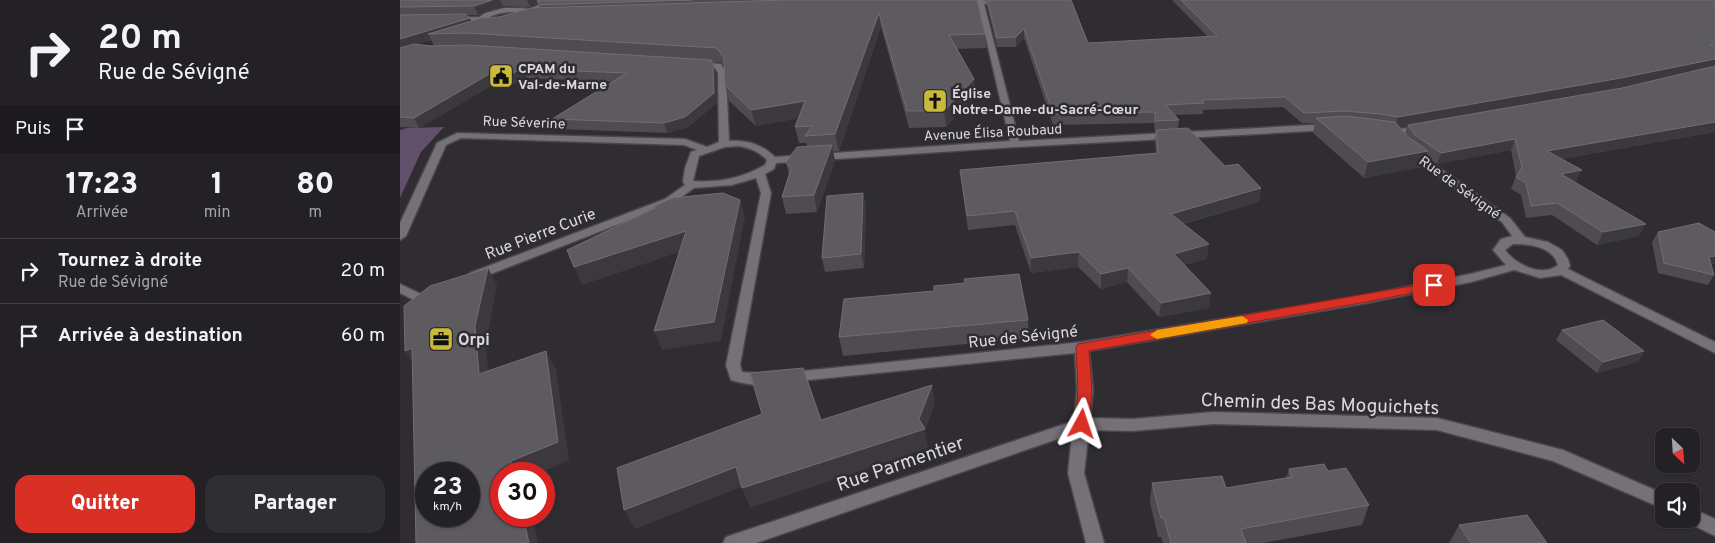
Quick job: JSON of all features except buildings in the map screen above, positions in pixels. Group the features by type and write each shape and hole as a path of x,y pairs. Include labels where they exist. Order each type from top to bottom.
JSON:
{"street":[{"path":"531,10 554,0"},
{"path":"952,4 981,1 1010,2"},
{"path":"981,1 1015,144"},
{"path":"448,20 478,19 509,10 531,10 537,12 538,15 533,19 549,18"},
{"path":"474,32 489,28 478,26 475,23 478,19"},
{"path":"688,64 718,66 722,73 724,144"},
{"name":"Avenue Élisa Roubaud","path":"772,160 1015,144 1342,126"},
{"name":"Rue de Sévigné","path":"1432,126 1390,132 1407,149 1506,220 1521,240"},
{"name":"Rue Séverine","path":"400,236 442,143 460,135 685,142 707,150"},
{"path":"724,144 752,144 765,151 772,160 770,167 760,174 729,184 691,185 688,182 695,154 724,144"},
{"name":"Rue de Sévigné","path":"760,174 766,193 733,366 736,376 753,380 1082,347 1361,300 1470,278 1515,266"},
{"name":"Rue Pierre Curie","path":"462,281 669,201 691,185"},
{"path":"1561,270 1564,266 1563,260 1559,255 1542,244 1521,240 1505,242 1499,250 1506,260 1515,266 1546,274 1561,270 1715,348"},
{"path":"400,288 418,299"},
{"path":"1082,347 1085,390 1076,473 1095,543"},
{"name":"Chemin des Bas Moguichets","path":"1082,424 1133,425 1214,418 1437,424 1557,455 1655,498"},
{"name":"Rue Parmentier","path":"732,543 1082,424"},
{"path":"1700,520 1715,528"}],"shaded area":[{"path":"444,127 421,152 400,198 400,130 407,128"}],"slow traffic":[{"path":"1157,335 1242,320"}],"place":[{"name":"CPAM du Val-de-Marne","path":"501,76"},
{"name":"Église Notre-Dame-du-Sacré-Cœur","path":"935,101"},
{"name":"Orpi","path":"441,339"}],"route":[{"path":"1082,424 1085,390 1082,347 1361,300 1434,285"}]}
